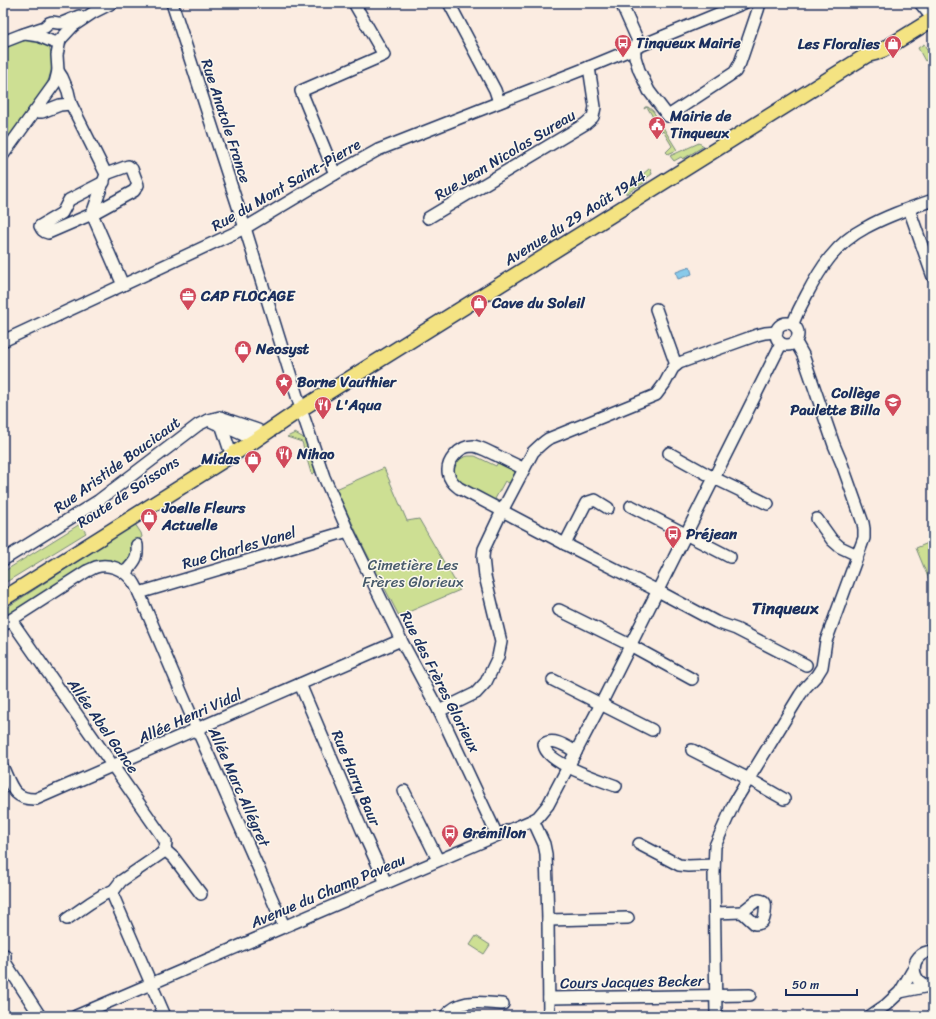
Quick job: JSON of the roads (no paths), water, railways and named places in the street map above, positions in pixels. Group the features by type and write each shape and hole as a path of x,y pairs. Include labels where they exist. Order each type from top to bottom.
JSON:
{"main road":[{"name":"Avenue du 29 Août 1944","path":"301,409 867,55 883,50 929,12"},
{"name":"Route de Soissons","path":"3,593 158,497 229,448 301,409"},
{"name":"Route de Soissons","path":"3,599 253,436"}],"street":[{"path":"25,34 57,42 73,26 94,12 112,3"},
{"name":"Rue Anatole France","path":"172,3 245,228 301,409"},
{"path":"335,174 301,91 384,55 354,3"},
{"path":"449,3 495,90 499,102"},
{"path":"621,3 638,41 634,48 639,70 649,91 668,116 734,72 740,63 760,3"},
{"name":"Rue du Mont Saint-Pierre","path":"3,341 245,228 378,150 589,67 744,3"},
{"path":"3,42 45,27 47,24 52,22 58,23 94,12"},
{"path":"5,149 55,83 58,71 57,55 64,33 63,27 58,23"},
{"path":"45,27 43,31 44,35 57,55"},
{"name":"Rue Jean Nicolas Sureau","path":"428,218 585,124 593,117 595,107 589,67"},
{"path":"58,71 62,77 72,104 105,178 92,214 123,285"},
{"path":"34,112 42,112 60,105 72,104"},
{"path":"128,166 132,169 138,185 134,191 92,214 48,233 44,232 40,226 62,213 69,200 128,166"},
{"path":"793,324 796,315 820,271 849,238 865,228 895,214 933,200"},
{"path":"909,209 933,277"},
{"path":"656,309 676,365"},
{"path":"786,323 793,324 798,329 798,336 795,343 788,345 782,344 777,339 777,332 780,326 786,323"},
{"path":"439,711 476,693 486,682 498,657 501,648 501,637 485,576 483,557 484,549 502,511 536,448 548,439 656,395 665,383 671,371 676,365 684,361 757,335 777,332"},
{"path":"716,1016 715,846 734,803 804,688 817,675 822,667 826,641 864,538 863,523 803,355 795,343"},
{"name":"Avenue du Champ Paveau","path":"76,1016 538,817 548,805 568,768 775,355 782,344"},
{"name":"Rue des Frères Glorieux","path":"301,409 324,477 348,531 401,640 439,711 497,835"},
{"name":"Rue Aristide Boucicaut","path":"3,560 98,501 198,425 208,420 220,417 253,436"},
{"path":"208,420 222,427 253,436"},
{"path":"222,427 229,448"},
{"path":"524,469 479,447 468,446 458,451 451,459 448,471 452,481 459,488 565,544 658,590 716,622 736,629 806,665"},
{"path":"669,453 714,478 768,504"},
{"path":"565,544 586,503 595,500 608,508"},
{"path":"631,506 730,557"},
{"path":"817,519 832,540 840,547 857,555"},
{"name":"Rue Charles Vanel","path":"139,593 348,531"},
{"path":"7,623 87,571 103,566 115,568 125,573 136,560 137,545"},
{"name":"Allée Marc Allégret","path":"125,573 135,584 284,926"},
{"path":"559,610 692,679"},
{"name":"Allée Abel Gance","path":"7,623 113,766 166,842 165,850 174,858 201,894"},
{"name":"Allée Henri Vidal","path":"3,768 18,795 29,800 36,799 401,640"},
{"path":"553,680 652,730"},
{"name":"Rue Harry Baur","path":"300,684 386,883"},
{"path":"576,752 553,741 548,741 544,744 544,748 547,752 568,768 616,786"},
{"path":"692,750 784,798"},
{"path":"404,791 438,860"},
{"path":"533,820 544,844 546,854 549,1016"},
{"path":"639,844 679,865 714,865"},
{"path":"67,919 90,903 114,890 121,881 165,850"},
{"path":"114,890 114,898 165,1016"},
{"path":"715,913 742,912"},
{"path":"548,920 628,918"},
{"path":"870,1016 887,1011 900,992 918,958 927,951 933,949"},
{"path":"5,955 5,962 40,1016"},
{"path":"914,968 917,978 924,985 931,986"},
{"path":"900,992 931,986"},
{"name":"Cours Jacques Becker","path":"549,998 750,995"},
{"path":"445,1016 451,1009 465,1003 474,1002 503,1004"}],"water":[{"path":"690,267 692,274 678,279 676,272"}],"place":[{"name":"Tinqueux Mairie","path":"623,58"},
{"name":"Les Floralies","path":"893,59"},
{"name":"Mairie de Tinqueux","path":"657,140"},
{"name":"CAP FLOCAGE","path":"188,311"},
{"name":"Cave du Soleil","path":"479,318"},
{"name":"Neosyst","path":"243,364"},
{"name":"Borne Vauthier","path":"284,397"},
{"name":"Collège Paulette Billa","path":"893,417"},
{"name":"L'Aqua","path":"323,420"},
{"name":"Nihao","path":"284,469"},
{"name":"Midas","path":"253,474"},
{"name":"Joelle Fleurs Actuelle","path":"149,532"},
{"name":"Préjean","path":"673,549"},
{"name":"Grémillon","path":"450,848"}],"district":[{"name":"Tinqueux","path":"785,608"}],"park label":[{"name":"Cimetière Les Frères Glorieux","path":"413,574"}]}
